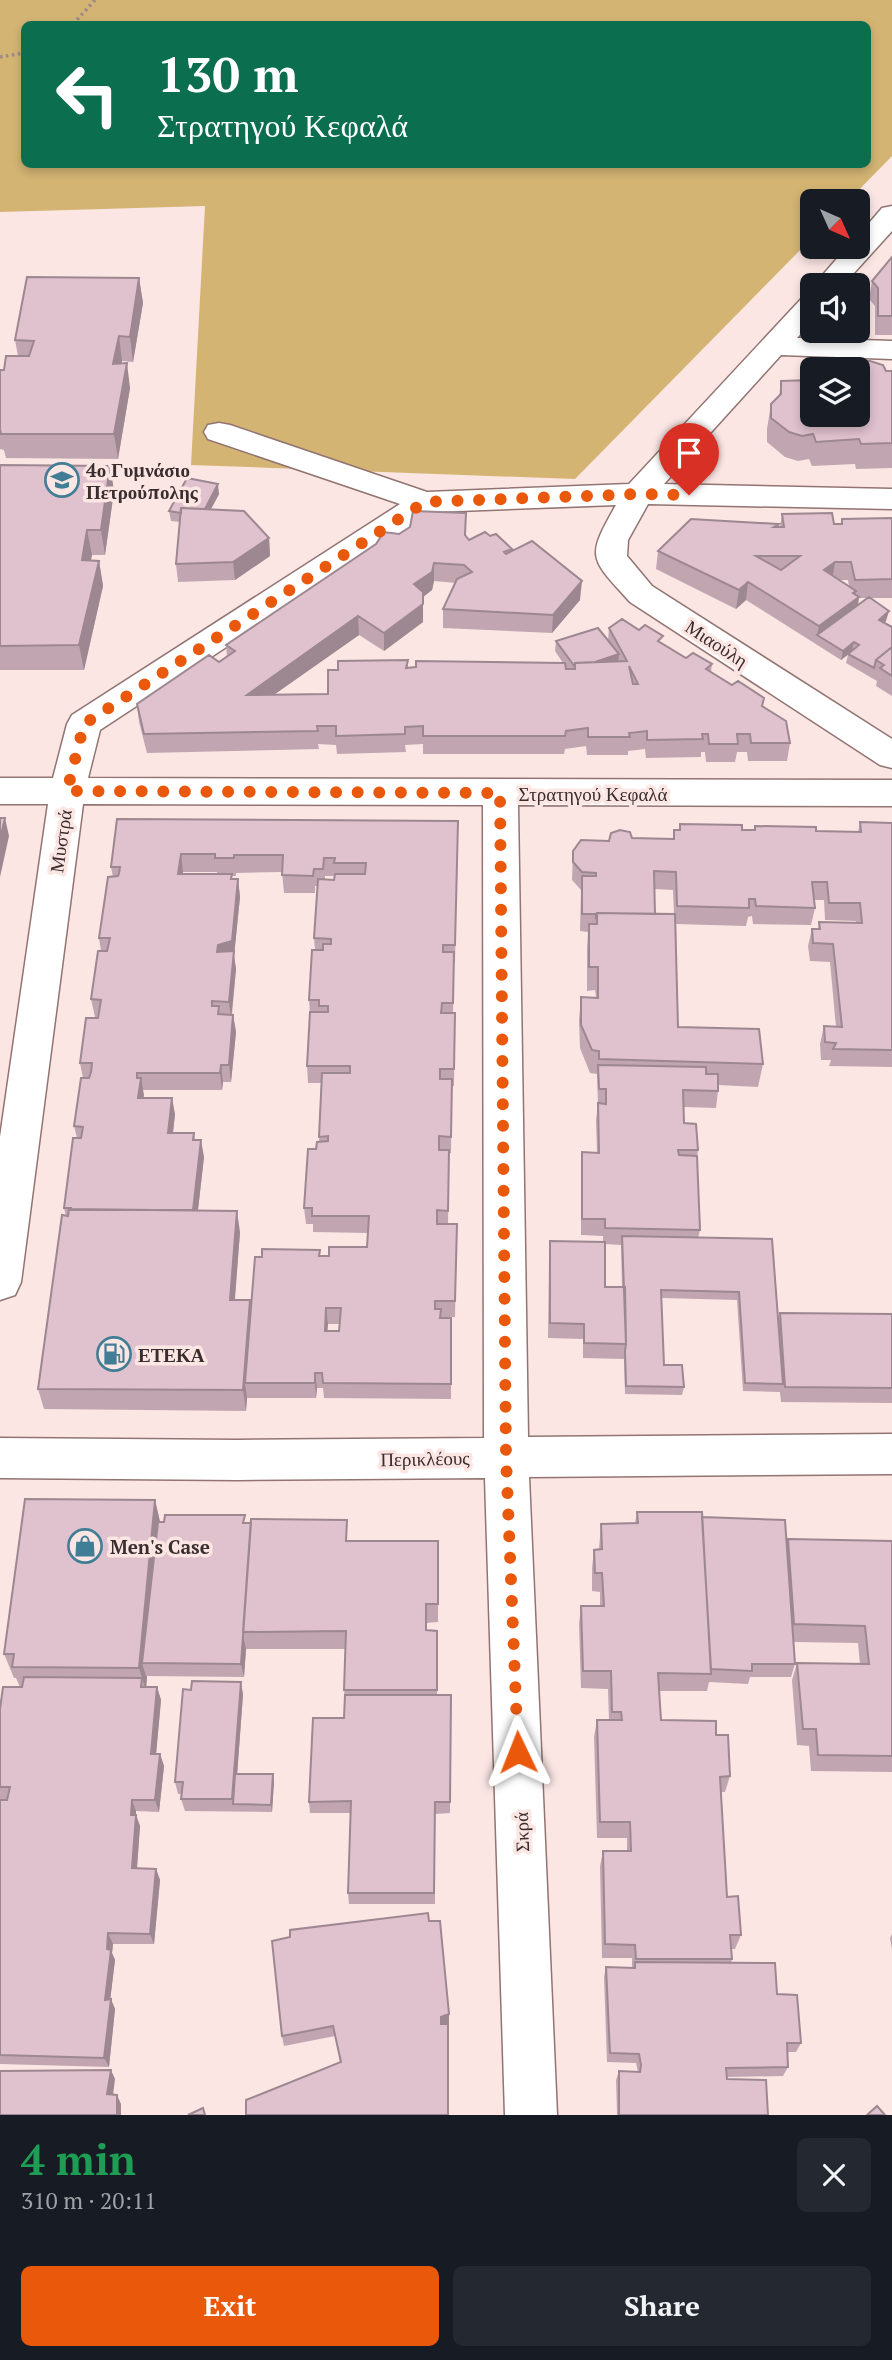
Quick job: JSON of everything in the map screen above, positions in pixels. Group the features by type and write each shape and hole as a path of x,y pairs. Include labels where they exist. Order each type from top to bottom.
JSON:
{"street":[{"path":"839,273 892,214"},
{"name":"Μιαούλη","path":"800,317 639,494 612,540 611,556 628,582 641,594 892,756"},
{"path":"774,346 892,350"},
{"path":"219,432 425,502 639,494 892,499"},
{"name":"Μυστρά","path":"0,1283 67,791 84,724 425,502"},
{"name":"Στρατηγού Κεφαλά","path":"0,791 892,793"},
{"name":"Σκρά","path":"500,793 506,1457 531,2115"},
{"name":"Περικλέους","path":"0,1458 892,1454"}],"path":[{"path":"76,21 95,0"},
{"path":"0,57 21,54"}],"shaded area":[{"path":"0,0 892,0 892,156 860,189 800,189 800,250 575,479 191,465 205,206 0,212"}],"building":[{"path":"892,257 892,316 878,316 878,288 872,281"},
{"path":"27,277 139,278 130,337 119,336 113,364 127,363 114,434 1,434 0,370 4,370 6,356 29,356 34,341 15,340"},
{"path":"870,361 883,365 886,371 892,371 892,443 861,444 859,439 816,442 813,434 802,436 789,432 771,418 771,404 781,394 781,381 800,380 800,427 870,427"},
{"path":"0,465 110,466 101,530 87,530 82,560 99,561 79,645 0,646"},
{"path":"187,478 218,484 205,509 181,508 181,513 169,511"},
{"path":"181,508 244,511 269,538 233,562 176,564"},
{"path":"413,511 466,513 465,535 469,540 485,532 490,536 496,534 512,549 504,552 506,554 532,541 582,581 553,615 443,609 457,579 472,572 464,565 434,563 432,572 414,584 423,592 423,604 384,633 358,616 247,695 328,694 328,670 338,670 338,661 408,660 406,668 416,667 416,661 565,663 566,669 575,669 575,663 627,661 609,628 622,619 639,630 645,625 663,636 658,641 686,658 693,653 712,664 706,669 732,685 738,681 764,698 762,706 786,721 790,743 751,743 750,734 737,734 738,744 709,744 708,734 702,734 703,739 647,740 647,731 629,733 630,737 588,737 588,728 566,731 565,736 423,736 423,726 405,727 405,734 336,736 336,726 317,726 318,731 144,734 137,704 209,655 219,662 235,651 226,645 376,544 384,532 399,534 410,527","holes":["629,666 638,684 633,684"]},
{"path":"832,513 834,524 842,524 842,519 892,518 892,579 855,580 851,562 835,562 824,570 856,591 853,593 859,597 819,626 748,582 739,590 658,551 691,519 779,524 774,527 784,527 782,514","holes":["756,556 800,556 781,570"]},
{"path":"869,597 889,611 879,620 892,627 892,647 876,660 874,668 848,654 859,645 854,642 843,651 817,635"},
{"path":"598,628 619,654 595,662 575,663 575,667 556,641"},
{"path":"892,647 892,676 880,668 884,665 876,660"},
{"path":"0,818 5,818 0,840"},
{"path":"117,819 458,821 455,945 443,945 443,952 454,952 453,1003 442,1003 441,1013 455,1013 454,1069 440,1069 440,1079 452,1079 451,1137 439,1136 439,1150 449,1150 448,1211 437,1210 437,1224 457,1224 455,1301 435,1301 435,1309 441,1309 440,1318 451,1318 451,1384 323,1383 322,1373 315,1373 315,1383 245,1383 255,1257 262,1257 262,1249 320,1250 319,1256 329,1256 329,1247 367,1247 369,1216 312,1216 312,1208 304,1208 308,1149 316,1149 317,1142 328,1141 328,1136 319,1137 322,1073 350,1073 350,1066 307,1066 310,1012 328,1012 328,1006 319,1006 319,1000 309,1000 312,950 323,950 323,944 331,944 331,939 314,938 318,879 334,880 335,874 365,874 366,863 334,863 335,858 324,858 323,869 314,869 313,876 282,875 283,855 234,855 234,858 215,858 215,854 181,854 178,874 232,874 231,879 238,879 232,941 218,945 217,952 234,951 229,1002 212,1001 212,1006 219,1006 218,1014 233,1015 229,1065 221,1065 220,1073 137,1073 137,1078 141,1078 138,1098 172,1098 168,1133 194,1133 193,1140 201,1140 193,1210 64,1208 73,1138 81,1138 83,1127 74,1126 81,1078 89,1078 91,1072 92,1063 80,1063 86,1018 98,1018 101,1000 91,999 98,951 107,951 110,938 99,938 108,877 118,876 120,867 111,867","holes":["326,1308 341,1308 339,1331 325,1331"]},
{"path":"860,822 892,823 892,1050 833,1049 836,1043 825,1042 824,1026 842,1027 833,944 813,943 812,929 820,929 819,922 862,923 860,903 829,903 827,882 812,882 815,908 756,906 755,899 749,899 749,908 677,906 676,872 654,871 655,914 597,913 596,919 596,914 582,914 582,876 596,876 596,873 582,872 573,862 573,851 581,840 609,841 611,833 620,830 630,832 632,838 674,839 674,830 680,830 680,824 742,825 742,830 755,830 755,826 816,827 816,831 861,832"},
{"path":"597,913 675,914 678,1027 759,1029 763,1064 599,1059 599,1051 592,1050 581,1025 581,997 598,998 598,967 589,967 589,924 597,924"},
{"path":"598,1065 706,1067 706,1074 718,1074 718,1091 683,1090 684,1123 696,1124 698,1150 678,1150 679,1155 697,1156 700,1230 605,1228 605,1219 582,1219 582,1152 599,1153 598,1103 606,1104 606,1089 599,1089"},
{"path":"69,1209 237,1211 230,1300 250,1300 243,1390 38,1389 62,1215 68,1216"},
{"path":"622,1236 772,1239 783,1384 745,1383 739,1292 661,1290 664,1365 682,1365 684,1387 626,1386"},
{"path":"550,1241 605,1242 605,1287 625,1287 626,1344 584,1343 584,1324 550,1323"},
{"path":"780,1313 892,1314 892,1388 785,1387"},
{"path":"25,1499 155,1500 139,1668 12,1667 14,1654 4,1654"},
{"path":"637,1512 702,1512 711,1674 658,1673 661,1720 716,1721 716,1735 728,1735 730,1776 720,1777 727,1897 738,1896 741,1935 730,1935 732,1959 636,1959 635,1945 605,1944 603,1851 631,1851 630,1822 600,1822 597,1720 622,1720 621,1712 612,1712 611,1671 583,1671 581,1606 604,1606 602,1573 595,1573 594,1550 602,1549 601,1524 638,1523"},
{"path":"165,1515 245,1515 243,1523 251,1523 241,1664 142,1663 158,1522 164,1522"},
{"path":"702,1517 785,1520 795,1664 752,1664 752,1671 711,1669"},
{"path":"251,1519 347,1520 346,1541 438,1541 438,1604 426,1604 426,1630 437,1631 437,1690 344,1690 346,1631 243,1632"},
{"path":"788,1539 892,1541 892,1756 818,1755 816,1729 803,1729 797,1663 869,1664 865,1626 794,1624"},
{"path":"24,1677 142,1678 141,1687 157,1687 151,1754 160,1754 155,1800 132,1800 131,1815 136,1815 132,1868 156,1869 150,1934 108,1933 107,1949 111,1950 105,2000 111,1999 104,2058 0,2055 0,1800 7,1800 10,1787 0,1787 0,1709 3,1687 22,1687"},
{"path":"192,1681 241,1682 232,1799 181,1799 183,1782 175,1782 183,1689 191,1690"},
{"path":"345,1695 451,1695 450,1802 435,1802 434,1893 348,1893 351,1801 309,1802 313,1718 344,1718"},
{"path":"235,1774 273,1774 271,1805 233,1804"},
{"path":"428,1913 429,1921 440,1921 449,2014 441,2017 441,2024 448,2024 448,2115 246,2115 246,2100 341,2062 333,2026 282,2036 272,1941 290,1937 290,1930"},
{"path":"635,1962 775,1963 777,1994 797,1995 801,2043 787,2043 788,2067 726,2068 727,2079 766,2080 768,2115 619,2115 619,2071 640,2072 641,2065 639,2054 610,2053 606,1967 635,1968"},
{"path":"111,2070 107,2094 117,2095 117,2115 0,2115 0,2071"},
{"path":"877,2106 885,2115 867,2115"},
{"path":"203,2108 205,2115 188,2115"}],"place":[{"name":"4ο Γυμνάσιο Πετρούπολης","path":"62,480"},
{"name":"ΕΤΕΚΑ","path":"114,1354"},
{"name":"Men's Case","path":"85,1546"}],"route":[{"path":"518,1752 506,1457 500,793 67,791 84,724 425,502 639,494 689,495"}]}
